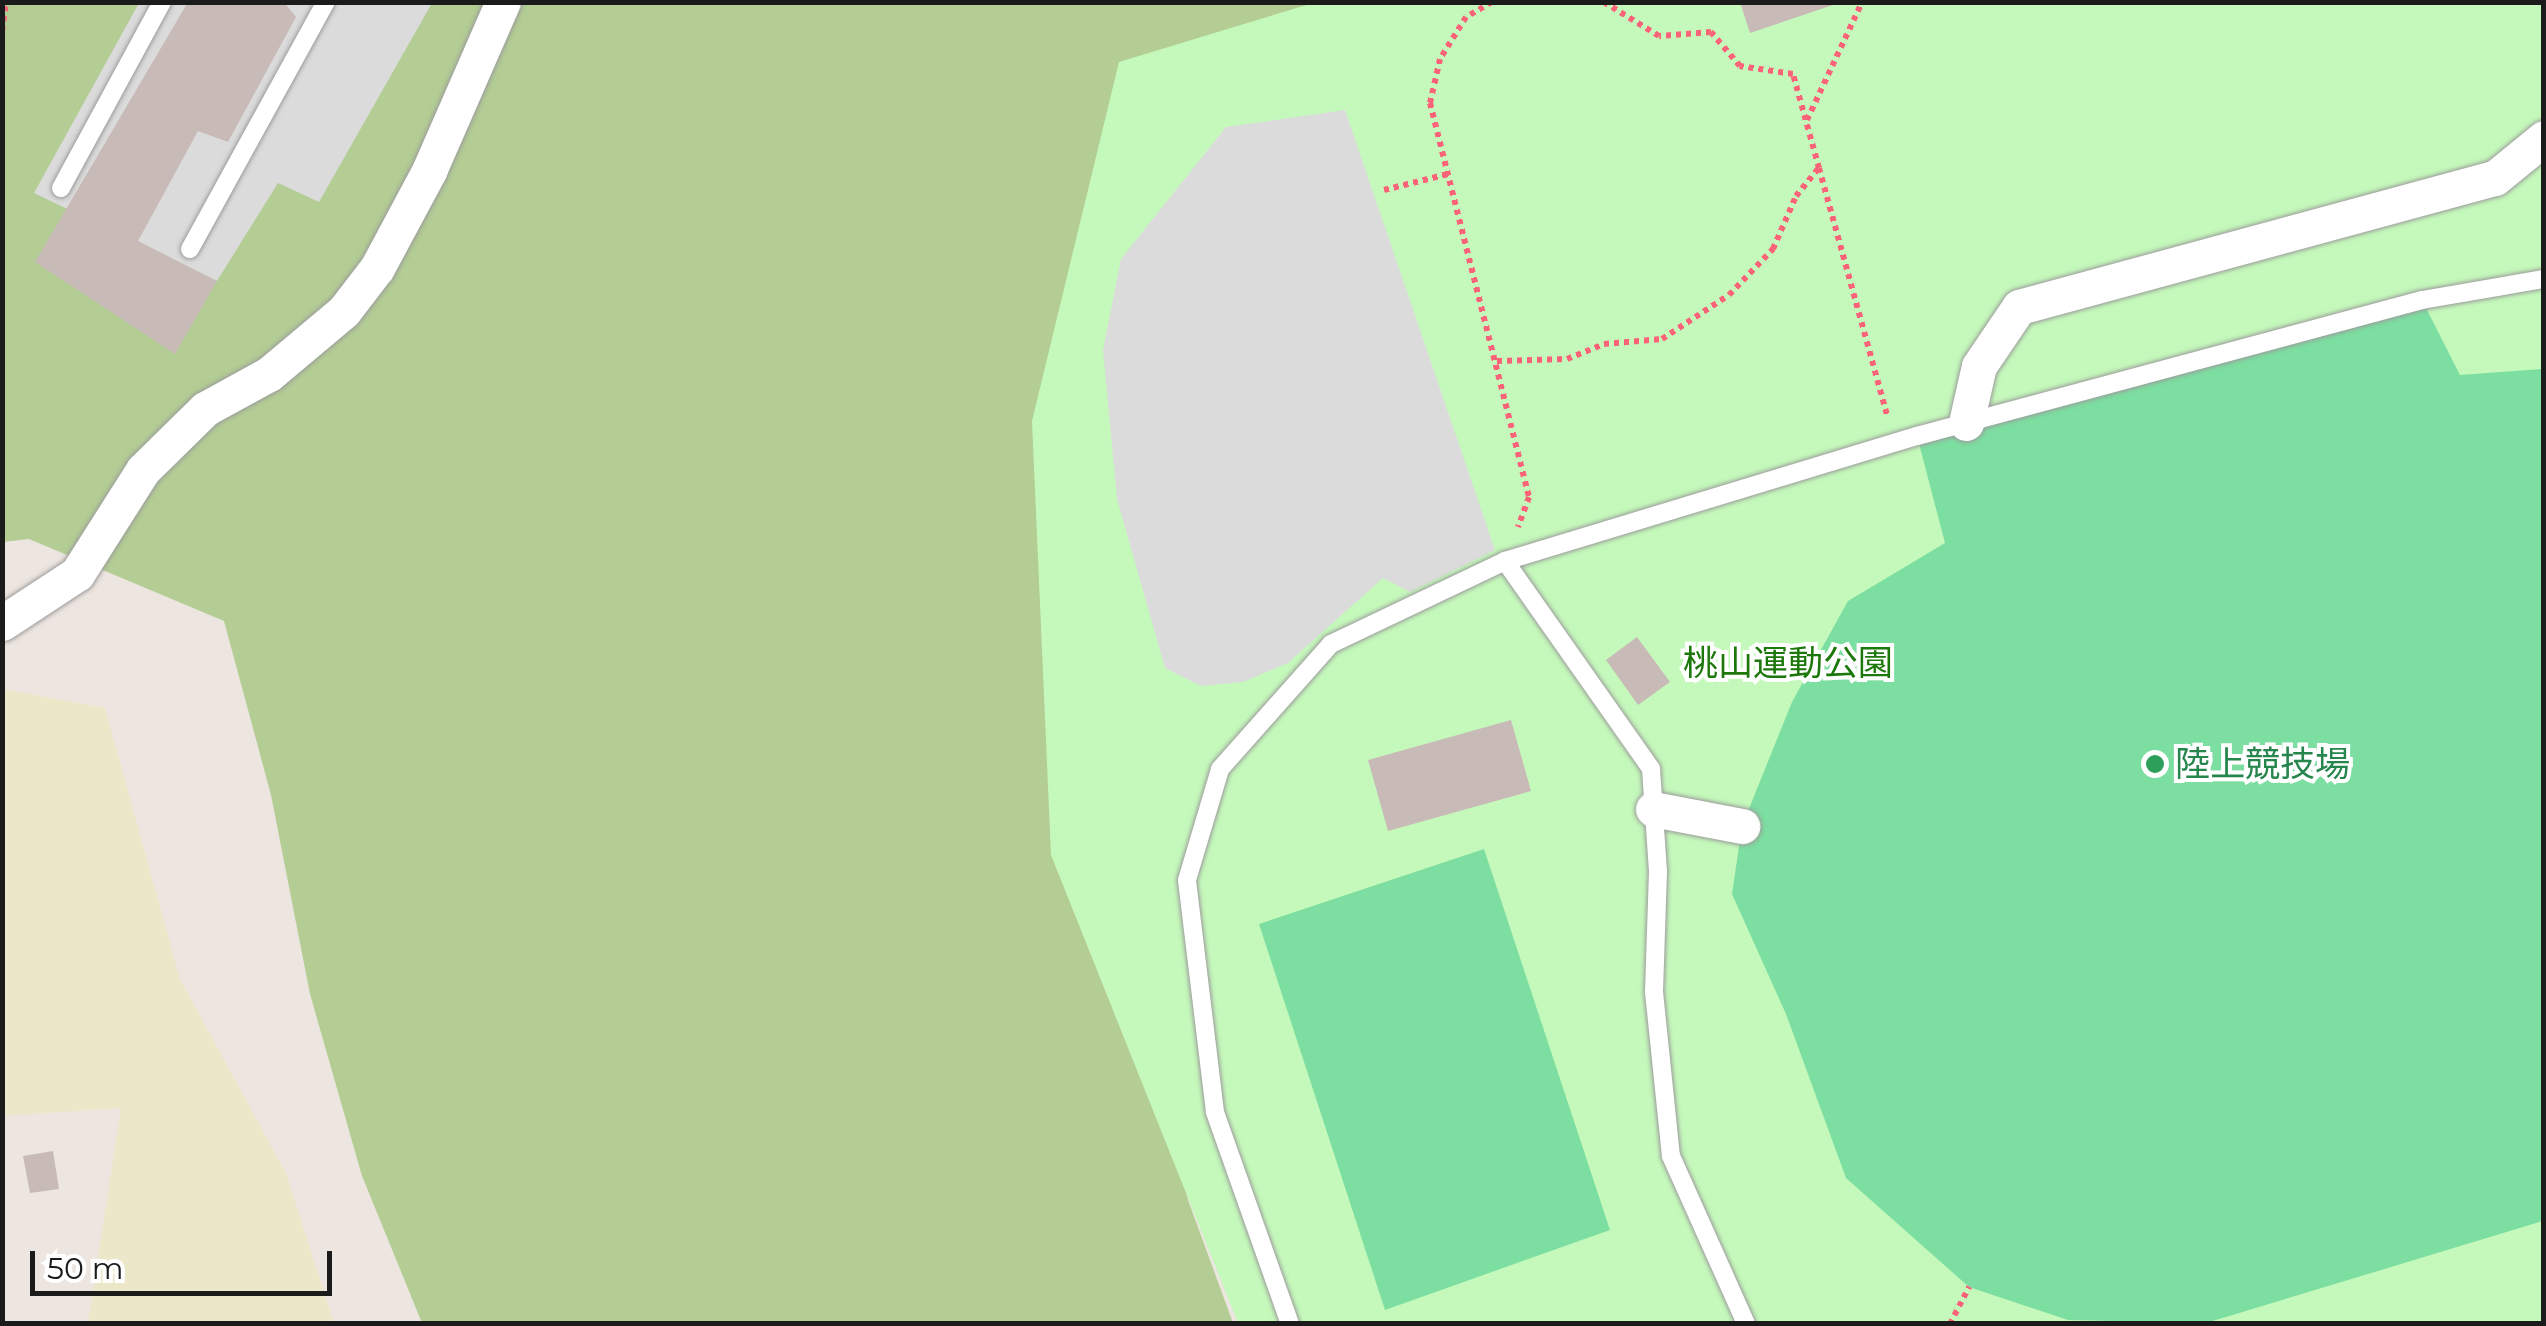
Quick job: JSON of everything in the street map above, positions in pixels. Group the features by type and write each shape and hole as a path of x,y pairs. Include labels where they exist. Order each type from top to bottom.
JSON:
{"street":[{"path":"2,623 77,574 143,470 205,408 269,374 344,311 378,268 429,171 503,2"},
{"path":"1966,423 1979,366 2019,306 2496,178 2544,138"},
{"path":"1654,810 1742,826"}],"lane":[{"path":"61,188 162,2"},
{"path":"190,249 326,2"},
{"path":"1290,1324 1215,1112 1187,880 1220,770 1331,644 1505,561 1895,443 2422,300 2544,279"},
{"path":"1505,561 1651,769 1654,992 1671,1156 1746,1324"}],"path":[{"path":"2,31 6,2"},
{"path":"1492,2 1466,16 1440,59 1430,102 1529,497 1505,561"},
{"path":"1604,2 1659,36 1711,32 1740,66 1792,74 1895,443"},
{"path":"1806,122 1862,2"},
{"path":"1497,360 1567,359 1604,344 1662,339 1729,295 1762,261 1818,168"},
{"path":"1384,190 1448,174"},
{"path":"1950,1324 1969,1287"}],"shaded area":[{"path":"139,3 432,3 319,202 278,183 217,281 34,193"},
{"path":"1345,110 1495,550 1410,592 1383,578 1288,663 1243,682 1201,686 1165,668 1117,499 1103,350 1121,259 1226,127"},
{"path":"3,689 105,708 180,979 286,1173 334,1323 88,1323 121,1108 3,1116"}],"green space":[{"path":"2,3 1318,3 1089,804 1188,1200 1233,1323 422,1323 362,1176 310,994 271,795 224,621 29,539 3,542"},
{"name":"桃山運動公園","path":"1313,3 2543,3 2543,1323 1238,1323 1051,855 1032,421 1119,62"},
{"name":"陸上競技場","path":"2422,300 2460,375 2543,369 2543,1221 2206,1323 2068,1320 1969,1287 1846,1178 1786,1014 1732,894 1742,826 1792,702 1848,601 1945,543 1917,436"},
{"path":"1484,849 1610,1230 1385,1310 1259,924"}],"building":[{"path":"188,2 284,2 296,17 228,142 198,131 138,241 217,281 175,354 35,262"},
{"path":"1740,2 1839,2 1839,3 1750,33"},
{"path":"1637,637 1670,682 1638,705 1606,660"},
{"path":"1511,720 1531,791 1388,831 1368,760"},
{"path":"53,1151 59,1189 30,1193 23,1156"}],"place":[{"name":"陸上競技場","path":"2155,764"}]}
